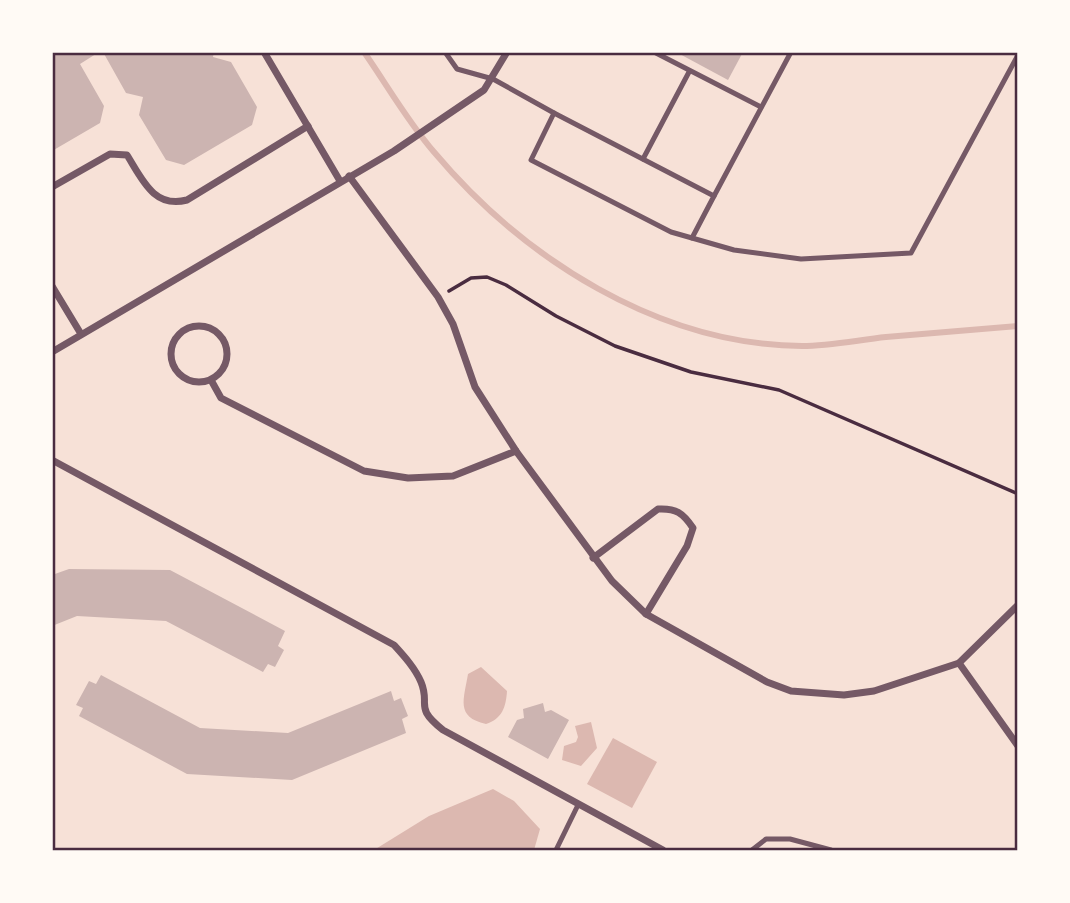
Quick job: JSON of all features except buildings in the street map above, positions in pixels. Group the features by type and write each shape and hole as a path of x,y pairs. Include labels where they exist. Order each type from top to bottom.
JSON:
{"street":[{"path":"264,52 340,181"},
{"path":"52,352 394,151 477,95 493,79 507,52"},
{"path":"52,187 110,154 118,153 127,155 151,193 176,203 187,200 308,126"},
{"path":"349,176 438,297 453,324 475,387 516,451 593,558 646,614 767,682 791,691 844,695 874,691 959,663 1017,605"},
{"path":"52,286 81,334"},
{"path":"207,327 223,338 228,357 219,374 211,380 194,382 185,379 174,366 172,348 175,340 188,328 207,327"},
{"path":"211,380 221,398 365,471 408,478 453,476 516,451"},
{"path":"52,460 394,645 423,684 423,705 429,718 455,737 663,850"},
{"path":"593,558 658,509 679,511 686,517 693,528 687,546 646,614"},
{"path":"959,663 1017,746"}],"lane":[{"path":"445,52 457,69 493,79 714,196"},
{"path":"654,52 761,107"},
{"path":"692,238 791,52"},
{"path":"554,113 531,160 671,232 734,250 801,259 911,253 1017,55"},
{"path":"643,159 689,72"},
{"path":"556,850 578,805"},
{"path":"752,850 766,839 790,839 831,850"}],"path":[{"path":"438,297 471,278 486,277 506,285 556,316 615,346 682,369 779,390 1017,494"}],"shaded area":[{"path":"481,667 507,691 502,712 486,724 470,717 464,706 468,674"},
{"path":"591,722 597,748 581,766 562,760 564,746 576,742 578,737 575,726"},
{"path":"613,738 657,762 632,808 587,784"},
{"path":"493,789 514,801 540,829 534,850 374,850 429,816"}],"waterway":[{"path":"364,52 424,140 470,191 509,227 552,260 598,289 646,312 697,330 749,342 802,346 1018,326"}]}
